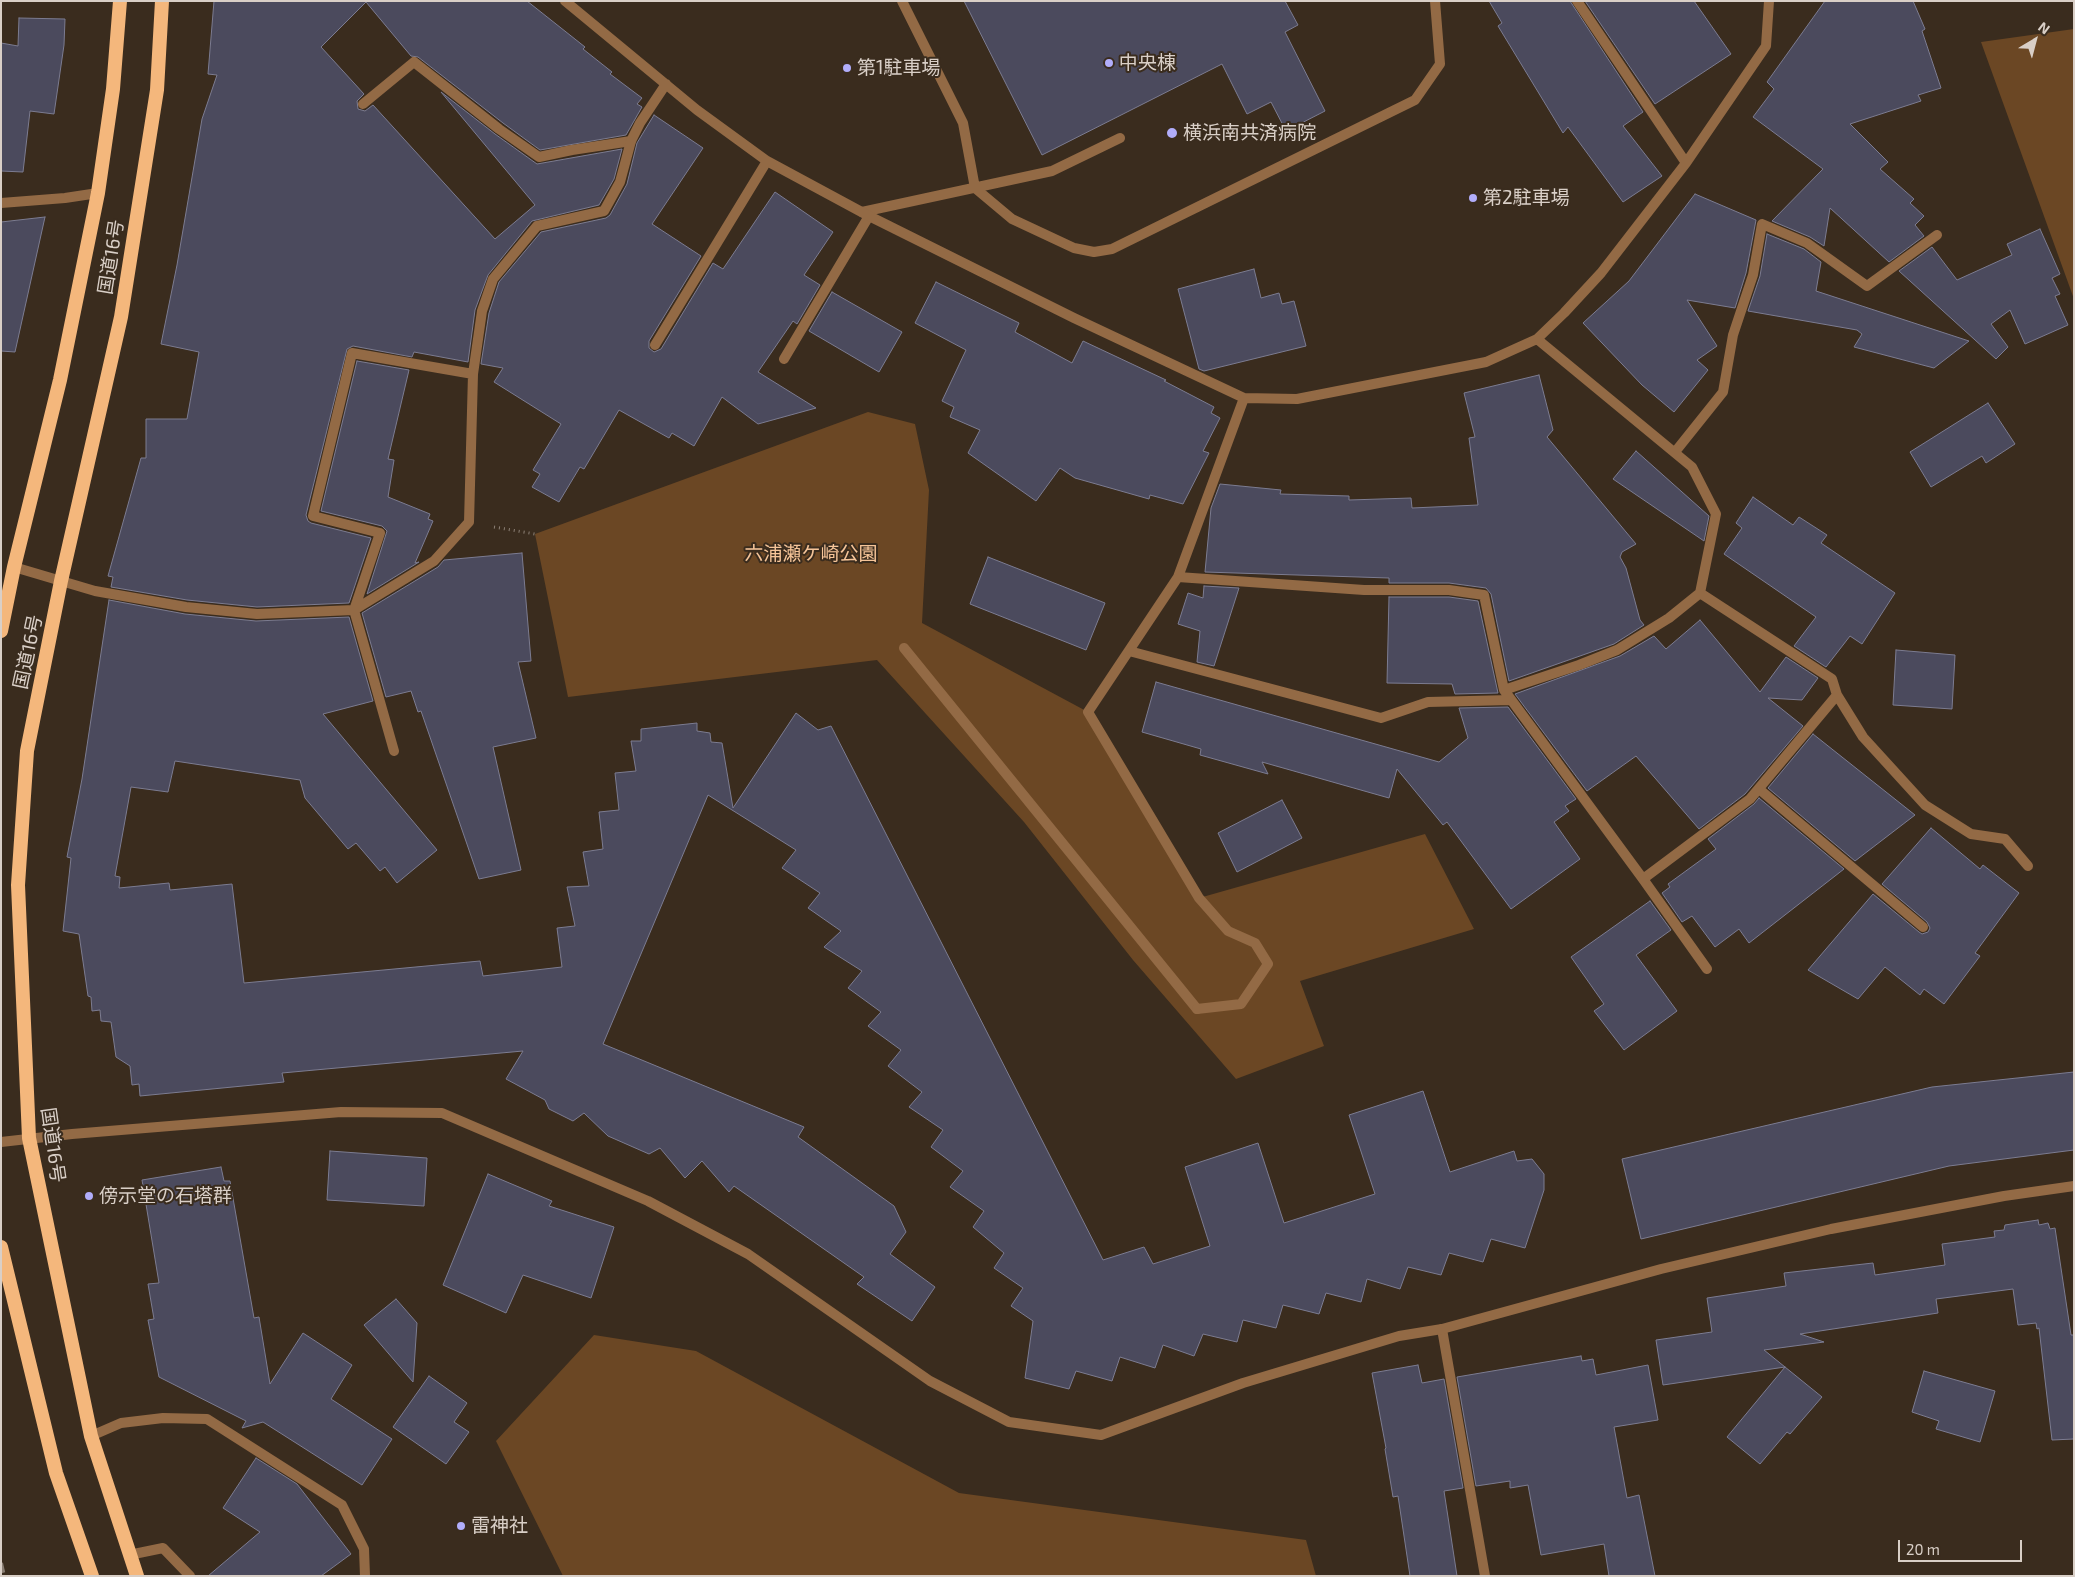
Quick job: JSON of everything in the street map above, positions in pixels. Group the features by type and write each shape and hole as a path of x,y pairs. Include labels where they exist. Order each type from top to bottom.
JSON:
{"highway":[{"name":"国道16号","path":"1,631 14,567 60,380 98,193 113,90 120,1"},
{"name":"国道16号","path":"137,1576 92,1436 29,1138 18,885 27,750 61,581 121,317 157,90 162,1"},
{"path":"1,1247 56,1473 92,1576"}],"street":[{"path":"565,1 697,110 767,161 865,214 1074,318 1244,398 1296,399 1486,362 1537,339 1601,273 1686,163 1766,46 1769,1"},
{"path":"902,1 963,123 975,188 1012,219 1074,248 1094,252 1112,249 1414,100 1440,64 1435,1"},
{"path":"1576,1 1686,163"},
{"path":"362,104 414,62 499,129 539,157 631,141"},
{"path":"14,567 95,591 186,607 248,614 354,610 434,562 469,522 473,374 482,311 492,278 537,226 604,212 620,182 631,141 640,123 666,84"},
{"path":"784,359 865,214 1052,171 1120,138"},
{"path":"655,345 767,161"},
{"path":"1,203 65,198 98,193"},
{"path":"1675,452 1723,392 1733,335 1753,275 1762,224 1807,243 1868,286 1937,235"},
{"path":"1504,690 1617,650 1669,618 1700,593 1716,514 1692,467 1537,339"},
{"path":"394,751 354,610 380,534 313,516 352,352 473,374"},
{"path":"904,648 1197,1009 1242,1004 1268,964 1255,944 1228,931 1199,898 1088,712 1178,577 1244,398"},
{"path":"1178,577 1364,590 1449,590 1484,594 1504,690 1707,969"},
{"path":"1700,593 1832,679 1837,695 1863,737 1925,805 1971,834 2005,839 2028,866"},
{"path":"1129,651 1381,718 1428,702 1510,700"},
{"path":"1643,879 1750,799 1837,695"},
{"path":"1759,789 1923,927"},
{"path":"1,1142 29,1138 341,1112 442,1113 648,1201 748,1254 930,1381 1009,1422 1101,1435 1243,1383 1399,1336 1442,1328 1661,1268 1831,1229 2004,1196 2074,1186"},
{"path":"1442,1328 1484,1576"},
{"path":"92,1436 121,1423 164,1418 207,1419 342,1505 364,1549 365,1576"},
{"path":"130,1555 163,1548 190,1576"}],"path":[{"path":"469,522 535,534"}],"green space":[{"path":"2074,29 2074,299 1981,42"},
{"name":"六浦瀬ケ崎公園","path":"868,412 915,424 929,490 922,623 1088,712 1199,898 1425,834 1474,929 1300,981 1324,1046 1236,1079 1133,960 1024,822 877,660 568,697 535,534"},
{"path":"594,1335 696,1351 959,1493 1306,1540 1316,1576 563,1576 496,1441"}],"building":[{"path":"214,1 527,1 585,47 583,49 612,72 610,74 642,98 637,104 642,107 626,135 540,150 418,57 411,56 366,2 321,47 364,94 357,101 358,109 365,111 373,105 495,239 535,205 441,92 537,164 622,149 614,179 599,205 532,221 488,275 475,310 468,362 414,352 412,357 353,346 347,349 306,515 311,523 371,538 349,603 257,607 187,600 111,587 113,577 108,576 141,458 146,458 146,419 187,419 199,352 161,344 177,265 202,119 217,75 208,74"},
{"name":"中央棟","path":"964,1 1285,1 1298,25 1285,32 1325,111 1286,131 1271,102 1247,114 1222,64 1042,155"},
{"path":"1489,1 1570,1 1643,112 1623,126 1662,176 1623,202 1568,127 1563,133 1498,26 1502,23"},
{"path":"1585,1 1694,1 1731,54 1655,104"},
{"path":"1825,1 1913,1 1925,29 1922,31 1941,88 1918,95 1921,101 1850,124 1888,162 1880,169 1914,199 1910,203 1924,216 1915,225 1924,236 1889,262 1830,208 1824,246 1810,237 1772,221 1823,169 1753,117 1774,89 1767,82"},
{"path":"19,18 65,19 64,45 54,114 30,111 23,172 1,171 1,43 18,46"},
{"path":"654,115 703,148 652,224 701,256 649,341 649,348 654,352 661,349 713,263 723,269 775,192 833,232 804,275 820,285 797,324 793,321 758,372 816,408 758,424 722,397 694,446 672,433 669,438 619,410 584,469 580,467 559,502 532,487 540,474 533,470 561,424 494,382 503,368 481,364 489,313 499,282 541,232 606,218 610,215 627,184 637,143"},
{"path":"1695,194 1756,220 1746,273 1735,308 1687,300 1717,346 1697,360 1708,370 1674,412 1642,385 1583,323 1629,281"},
{"path":"45,217 15,352 1,351 1,222"},
{"path":"2040,229 2060,274 2052,278 2060,294 2055,296 2068,325 2025,344 2010,310 1991,324 2008,347 1996,359 1899,271 1932,247 1957,280 2012,255 2007,244"},
{"path":"1767,234 1804,249 1821,262 1816,291 1969,341 1934,368 1854,347 1862,334 1857,330 1748,311 1760,276"},
{"path":"1254,269 1261,298 1279,293 1282,304 1294,301 1306,346 1204,371 1199,369 1178,289"},
{"path":"936,282 1019,323 1015,332 1072,363 1083,341 1166,380 1164,381 1214,407 1211,413 1220,418 1203,451 1209,453 1183,504 1150,495 1149,499 1075,478 1060,468 1036,501 968,453 980,430 950,417 954,407 942,401 966,350 915,323"},
{"path":"832,292 902,332 879,372 809,331"},
{"path":"357,361 409,370 388,459 394,460 388,497 430,514 428,519 433,521 415,563 419,562 367,594 387,531 382,526 321,511"},
{"path":"1539,375 1553,430 1547,437 1636,544 1622,552 1620,557 1626,568 1640,620 1644,625 1614,644 1509,681 1491,594 1486,588 1449,583 1389,583 1389,578 1205,572 1211,508 1220,484 1281,490 1280,494 1349,496 1349,500 1411,498 1412,508 1478,505 1469,438 1475,437 1464,393"},
{"path":"1988,403 2015,444 1986,463 1982,456 1931,487 1910,452"},
{"path":"1636,451 1709,516 1704,541 1613,479"},
{"path":"1753,497 1793,525 1799,517 1827,535 1821,543 1895,593 1862,644 1850,636 1826,667 1794,646 1816,617 1724,554 1742,528 1736,523"},
{"path":"522,553 531,661 518,662 536,738 493,747 521,870 479,879 421,711 418,712 411,691 386,697 362,613 438,567 444,560"},
{"path":"988,557 1105,603 1086,650 970,604"},
{"path":"1204,586 1239,588 1214,666 1197,662 1200,631 1178,624 1188,593 1203,598"},
{"path":"1389,597 1449,597 1478,601 1498,693 1455,694 1452,684 1387,683"},
{"path":"109,600 185,614 256,621 349,617 373,701 323,714 437,850 397,883 385,867 380,871 356,843 348,849 305,798 300,780 175,761 168,792 131,787 115,876 120,877 119,888 169,883 170,890 232,884 244,983 480,961 483,976 562,967 557,928 575,926 567,887 589,886 583,852 603,849 599,812 619,810 615,773 636,771 631,741 641,741 641,729 697,723 697,731 710,733 711,742 722,743 733,808 796,713 818,730 831,726 1103,1260 1144,1247 1153,1264 1210,1246 1185,1167 1258,1143 1284,1223 1375,1194 1349,1115 1423,1091 1450,1172 1514,1151 1517,1161 1532,1159 1544,1174 1544,1190 1525,1248 1491,1239 1483,1262 1449,1253 1441,1275 1408,1267 1400,1289 1367,1279 1361,1302 1326,1293 1319,1314 1283,1305 1276,1328 1243,1320 1237,1342 1203,1334 1194,1356 1163,1345 1155,1368 1120,1357 1112,1381 1076,1371 1069,1389 1025,1378 1033,1321 1011,1306 1023,1288 994,1268 1004,1253 973,1227 984,1211 950,1187 963,1171 931,1147 943,1130 909,1107 922,1092 888,1066 901,1050 868,1026 881,1012 848,988 862,971 824,947 841,931 808,908 820,893 782,868 796,850 708,795 603,1044 804,1127 798,1137 894,1206 906,1232 890,1254 935,1287 912,1321 857,1284 864,1277 734,1186 729,1192 702,1161 685,1178 660,1148 649,1154 608,1136 584,1113 573,1121 549,1109 545,1100 506,1079 523,1051 282,1073 284,1082 140,1096 139,1084 132,1085 130,1066 116,1057 111,1022 101,1021 100,1010 92,1011 79,934 63,931 71,858 67,857 82,779"},
{"path":"1700,620 1760,692 1786,657 1818,678 1802,700 1768,698 1803,726 1745,794 1699,829 1636,756 1587,791 1515,694 1620,656 1654,636 1666,649"},
{"path":"1896,650 1955,655 1952,709 1893,705"},
{"path":"1156,682 1439,762 1468,738 1459,708 1508,707 1576,799 1565,806 1569,811 1554,822 1580,859 1511,909 1447,822 1443,825 1397,769 1389,798 1262,762 1268,774 1200,755 1201,749 1142,732"},
{"path":"1813,734 1915,815 1855,861 1768,788"},
{"path":"1759,798 1844,869 1749,943 1739,929 1715,947 1692,916 1682,922 1662,893 1670,887 1668,884 1716,849 1708,839 1754,804"},
{"path":"1282,800 1302,838 1237,872 1218,833"},
{"path":"1931,828 1980,869 1983,865 2019,893 1975,953 1980,956 1944,1004 1924,989 1920,995 1885,967 1858,999 1808,970 1873,894 1919,932 1922,934 1928,932 1930,928 1927,922 1882,884"},
{"path":"1650,901 1671,930 1636,955 1677,1011 1624,1050 1594,1011 1604,1004 1571,957"},
{"path":"2074,1072 2074,1150 1949,1166 1641,1239 1622,1159 1932,1087"},
{"path":"330,1151 427,1158 424,1206 327,1200"},
{"path":"221,1167 224,1181 230,1181 254,1318 259,1317 270,1384 303,1333 352,1365 331,1399 392,1439 362,1485 263,1422 242,1428 246,1421 159,1377 148,1320 154,1319 148,1284 159,1283 142,1180"},
{"path":"488,1174 552,1201 549,1206 614,1227 591,1298 523,1275 506,1313 443,1285"},
{"path":"2038,1220 2039,1225 2048,1223 2050,1229 2055,1228 2071,1335 2074,1335 2074,1439 2052,1440 2039,1328 2037,1329 2036,1323 2018,1325 2013,1289 1936,1299 1938,1313 1800,1334 1824,1342 1764,1350 1785,1367 1663,1385 1656,1340 1712,1332 1707,1298 1786,1286 1784,1273 1873,1263 1875,1275 1945,1265 1942,1244 1995,1237 1994,1231 2004,1230 2005,1225"},
{"path":"396,1299 417,1323 413,1382 364,1325"},
{"path":"1581,1356 1582,1361 1593,1359 1596,1375 1648,1365 1658,1420 1614,1427 1627,1498 1639,1495 1655,1576 1609,1576 1604,1544 1541,1555 1528,1485 1510,1488 1510,1481 1476,1486 1457,1377"},
{"path":"1418,1365 1422,1383 1444,1379 1463,1488 1444,1491 1457,1576 1410,1576 1398,1496 1393,1497 1372,1373"},
{"path":"1785,1367 1822,1397 1790,1434 1787,1432 1760,1464 1727,1437"},
{"path":"1924,1371 1995,1391 1980,1442 1936,1429 1939,1421 1912,1412"},
{"path":"429,1376 467,1403 454,1422 469,1432 446,1464 393,1427"},
{"path":"256,1458 297,1484 351,1554 321,1576 208,1576 260,1532 223,1508"}],"railway":[{"path":"1,1563 4,1576"}],"place":[{"name":"中央棟","path":"1109,63"},
{"name":"第1駐車場","path":"847,68"},
{"name":"横浜南共済病院","path":"1172,133"},
{"name":"第2駐車場","path":"1473,198"},
{"name":"傍示堂の石塔群","path":"89,1196"},
{"name":"雷神社","path":"461,1526"}]}
